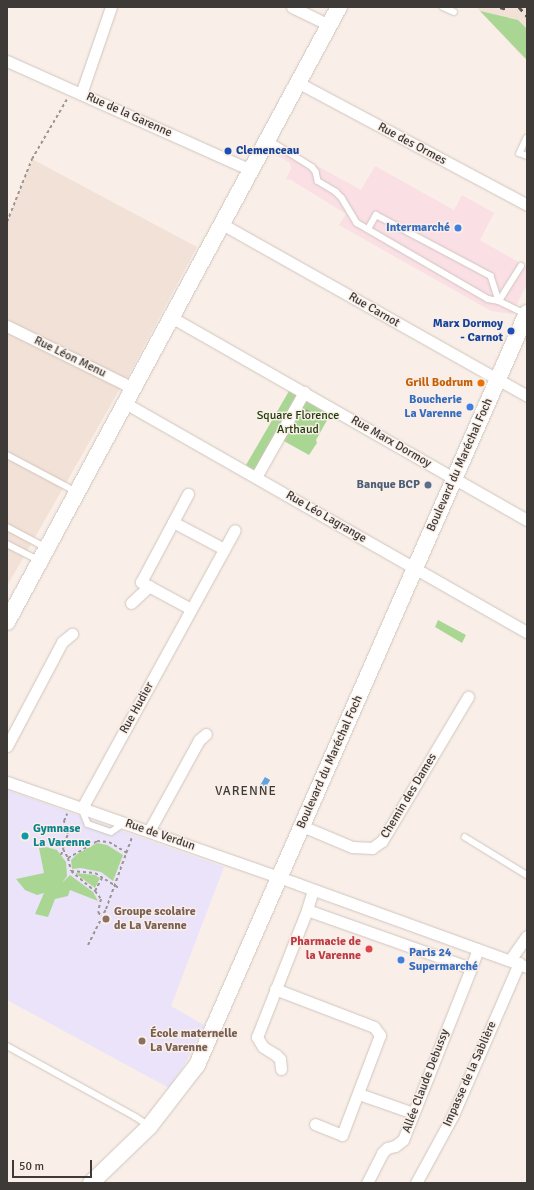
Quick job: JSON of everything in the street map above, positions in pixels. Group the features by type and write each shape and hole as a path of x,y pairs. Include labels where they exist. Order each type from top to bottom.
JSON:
{"main road":[{"path":"7,622 252,170 297,82 338,7"},
{"name":"Boulevard du Maréchal Foch","path":"91,1183 149,1126 197,1065 454,477 527,314"}],"street":[{"path":"77,91 111,7"},
{"path":"292,7 329,25"},
{"name":"Rue de la Garenne","path":"7,61 252,170"},
{"name":"Rue des Ormes","path":"297,82 527,205"},
{"name":"Rue Carnot","path":"222,224 527,396"},
{"name":"Rue Marx Dormoy","path":"171,317 527,520"},
{"name":"Rue Léon Menu","path":"7,326 123,383 128,397"},
{"path":"256,477 304,392"},
{"name":"Rue Léo Lagrange","path":"128,397 256,477 527,632"},
{"path":"188,494 141,582 191,609"},
{"path":"173,522 224,549"},
{"name":"Rue Hudier","path":"82,808 235,530"},
{"path":"131,603 149,586"},
{"path":"7,746 62,642 72,634"},
{"name":"Chemin des Dames","path":"302,826 352,847 372,848 382,841 468,697"},
{"path":"149,831 199,740 206,734"},
{"name":"Rue de Verdun","path":"7,782 280,877 519,964"},
{"path":"281,1069 280,1059 263,1047 257,1037 307,910 313,890"},
{"path":"307,910 471,968 478,949"},
{"name":"Impasse de la Sablière","path":"416,1183 453,1115 519,964 527,936"},
{"name":"Allée Claude Debussy","path":"367,1183 382,1153 387,1148 395,1146 403,1140 471,968"},
{"path":"275,989 374,1027 380,1035 359,1094 342,1135 315,1124"},
{"path":"359,1094 413,1113"}],"lane":[{"path":"443,7 454,12"},
{"path":"527,138 520,153 527,156"},
{"path":"268,140 277,147 312,167 316,172 318,181 336,192 346,204 357,222 488,299 527,314"},
{"path":"368,229 376,215 490,276 499,302"},
{"path":"499,302 521,266"},
{"path":"7,455 77,493"},
{"path":"7,527 43,555"},
{"path":"7,544 43,555"},
{"path":"465,837 527,875"},
{"path":"7,1046 136,1117 149,1126"}],"path":[{"path":"7,222 32,159 77,91"},
{"path":"61,855 68,834 64,821 69,810"},
{"path":"88,945 102,917 134,833"},
{"path":"68,858 97,841 109,842 126,853"},
{"path":"63,849 68,858 71,871 95,891 101,899 98,912 102,917"},
{"path":"71,871 94,873 119,888"},
{"path":"95,891 102,877"}],"shaded area":[{"path":"476,7 527,7 527,60 521,55"},
{"path":"278,144 361,190 375,166 454,210 462,195 494,213 480,240 527,267 527,284 512,314 491,311 339,225 346,214 291,180 286,179 291,168 290,163 272,153"},
{"path":"32,159 197,247 126,380 7,321 7,222"},
{"path":"7,330 121,387 7,586"},
{"name":"Groupe scolaire de La Varenne","path":"7,790 224,867 171,1006 204,1025 186,1062 169,1088 7,1000"}],"green space":[{"path":"480,11 518,20 527,29 527,60"},
{"name":"Square Florence Arthaud","path":"289,391 330,415 316,440 317,443 309,455 282,440 261,475 246,465"},
{"path":"438,620 466,635 462,643 435,627"},
{"path":"97,843 107,845 123,855 113,881 101,872 81,868 72,869 71,860 77,854"},
{"path":"46,847 57,850 66,862 67,876 62,883 70,875 93,892 98,901 70,890 68,896 55,899 48,917 35,914 44,893 37,895 25,890 16,879 44,873 39,848"},
{"path":"75,873 95,875 100,878 95,888"}],"water":[{"path":"265,777 270,780 263,791 258,788"}],"railway":[{"path":"500,7 506,9"},
{"path":"519,7 527,16"}],"place":[{"name":"Clemenceau","path":"228,151"},
{"name":"Intermarché","path":"458,228"},
{"name":"Marx Dormoy - Carnot","path":"511,331"},
{"name":"Grill Bodrum","path":"481,383"},
{"name":"Boucherie La Varenne","path":"470,407"},
{"name":"Banque BCP","path":"428,485"},
{"name":"Gymnase La Varenne","path":"25,836"},
{"name":"Groupe scolaire de La Varenne","path":"106,919"},
{"name":"Pharmacie de la Varenne","path":"369,949"},
{"name":"Paris 24 Supermarché","path":"401,960"},
{"name":"École maternelle La Varenne","path":"142,1041"}],"district":[{"name":"VARENNE","path":"246,791"}]}
